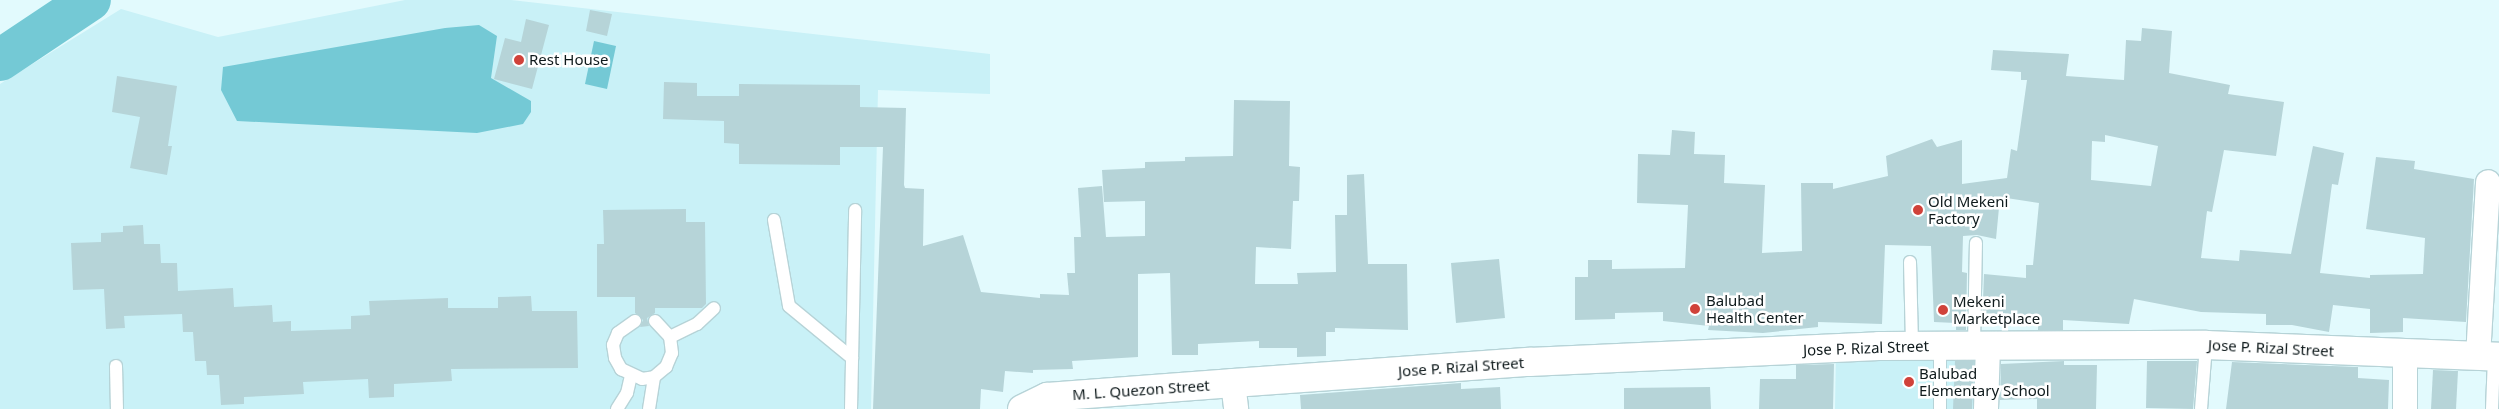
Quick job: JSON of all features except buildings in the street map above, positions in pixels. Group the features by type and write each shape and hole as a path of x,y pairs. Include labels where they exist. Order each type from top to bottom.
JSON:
{"street":[{"path":"2488,182 2491,357"},
{"name":"Jose P. Rizal Street","path":"1234,396 1529,362 1940,345 2206,345 2491,357"},
{"path":"1981,345 1986,409"},
{"path":"2405,354 2405,409"},
{"name":"M. L. Quezon Street","path":"1022,409 1047,397 1234,396"}],"lane":[{"path":"851,409 855,210"},
{"path":"774,220 789,306 852,358"},
{"path":"1976,243 1981,345"},
{"path":"1910,262 1912,346"},
{"path":"670,337 697,324 714,308"},
{"path":"635,321 618,333 613,345 614,358 621,369 631,376 654,377 666,368 672,353 670,337 655,321"},
{"path":"1940,345 1940,409"},
{"path":"2201,409 2206,345"},
{"path":"2491,357 2492,409"},
{"path":"116,366 117,409"},
{"path":"617,409 627,393 631,376"},
{"path":"649,409 654,377"}],"shaded area":[{"path":"405,0 511,0 990,54 990,94 878,90 871,409 0,409 0,84 121,9 218,37"},
{"name":"Balubad Elementary School","path":"1836,351 1985,354 1983,409 1835,409"}],"water":[{"path":"479,25 497,36 491,78 531,101 531,112 523,124 477,133 237,121 221,90 223,67 445,28"},
{"path":"594,41 616,46 607,89 585,84"}],"waterway":[{"path":"0,60 90,0"}],"place":[{"name":"Rest House","path":"519,60"},
{"name":"Old Mekeni Factory","path":"1918,210"},
{"name":"Balubad Health Center","path":"1695,309"},
{"name":"Mekeni Marketplace","path":"1943,310"},
{"name":"Balubad Elementary School","path":"1909,382"}]}
